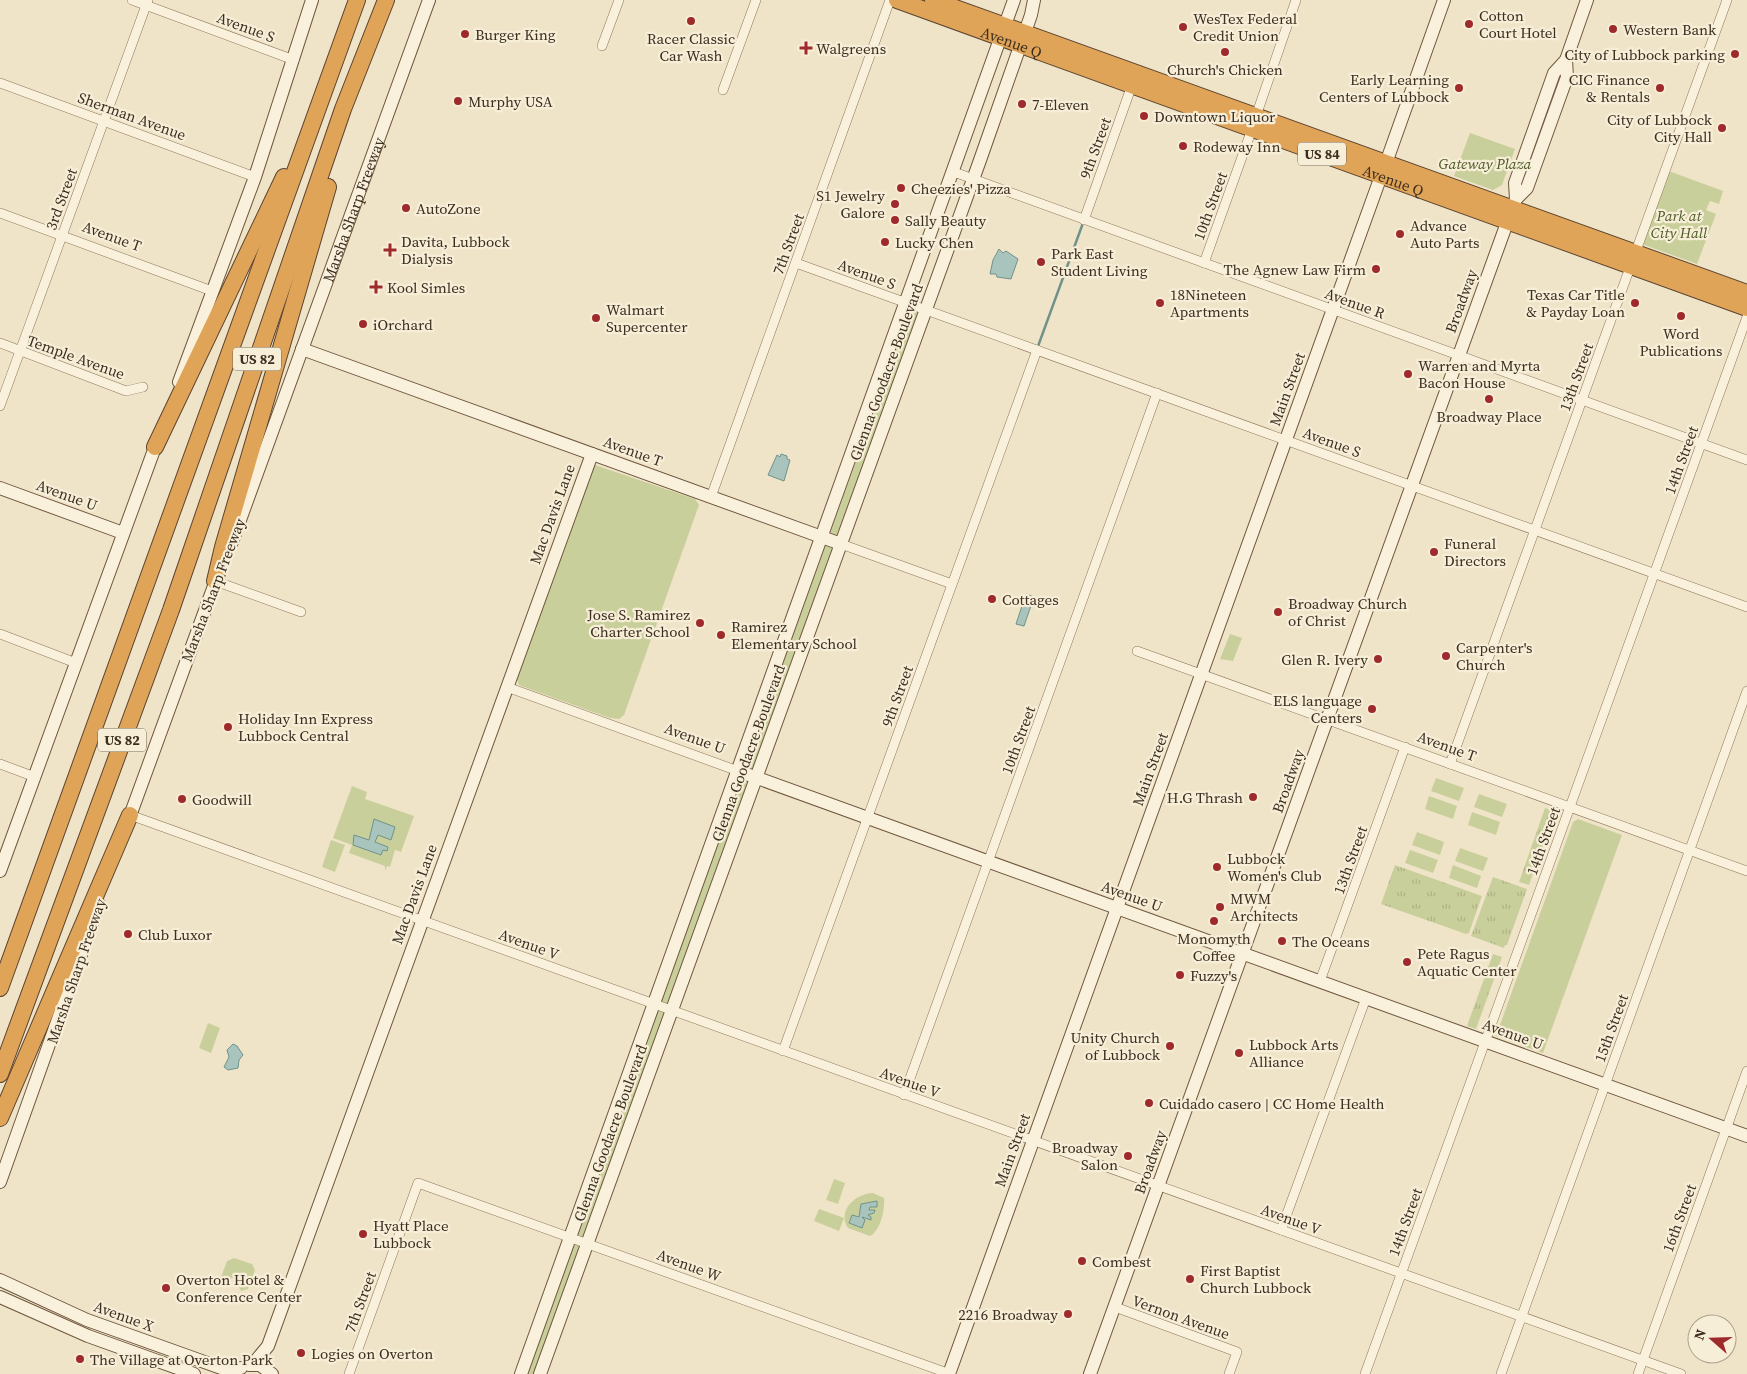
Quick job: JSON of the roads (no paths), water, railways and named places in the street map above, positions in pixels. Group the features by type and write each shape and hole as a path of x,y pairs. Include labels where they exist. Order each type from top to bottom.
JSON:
{"highway":[{"name":"US 82","path":"0,988 357,0"},
{"name":"US 82","path":"0,1074 171,610 344,109 386,0"},
{"name":"Avenue Q","path":"897,0 1004,32 1384,170 1512,210 1747,308"},
{"name":"Avenue Q","path":"933,0 1004,32"},
{"name":"Avenue Q","path":"1023,39 1132,86 1196,109 1208,106 1254,122 1304,133 1384,170"},
{"path":"155,447 325,91"},
{"path":"215,581 223,547 343,134 344,109"},
{"name":"Avenue Q","path":"1633,260 1747,293"},
{"path":"0,1118 130,815"}],"street":[{"name":"Avenue S","path":"132,0 147,2 294,60"},
{"path":"0,872 255,177 312,0"},
{"name":"Marsha Sharp Freeway","path":"0,1182 130,815 429,0"},
{"path":"602,46 619,0"},
{"path":"723,90 756,0"},
{"name":"7th Street","path":"711,497 890,0"},
{"name":"Glenna Goodacre Boulevard","path":"521,1374 954,172 1014,0"},
{"name":"Glenna Goodacre Boulevard","path":"540,1374 973,179 1023,39 1034,0"},
{"name":"10th Street","path":"1204,263 1296,0"},
{"name":"Main Street","path":"949,1374 1444,0"},
{"name":"Broadway","path":"1090,1374 1512,210 1515,183 1554,73 1566,60 1587,0"},
{"name":"13th Street","path":"1450,764 1727,0"},
{"name":"3rd Street","path":"0,406 147,2"},
{"name":"Sherman Avenue","path":"0,82 255,177"},
{"name":"9th Street","path":"1084,220 1132,86"},
{"name":"Avenue R","path":"954,172 1747,460"},
{"name":"Avenue T","path":"0,213 212,291"},
{"name":"Avenue S","path":"796,263 1747,607"},
{"name":"14th Street","path":"1365,1374 1747,317"},
{"name":"Temple Avenue","path":"0,343 126,391 144,387"},
{"name":"Avenue T","path":"302,349 952,584"},
{"name":"9th Street","path":"784,1051 1037,350"},
{"name":"10th Street","path":"904,1095 1157,394"},
{"name":"Mac Davis Lane","path":"268,1346 592,454"},
{"name":"Avenue U","path":"0,488 123,533"},
{"path":"215,581 301,612"},
{"path":"0,634 76,663"},
{"name":"Avenue T","path":"1137,651 1747,871"},
{"name":"Avenue U","path":"507,687 1747,1136"},
{"name":"15th Street","path":"1501,1374 1747,691"},
{"name":"13th Street","path":"1320,981 1405,748"},
{"path":"0,764 35,777"},
{"name":"Avenue V","path":"130,815 1681,1374"},
{"path":"1282,1230 1366,998"},
{"name":"16th Street","path":"1638,1374 1747,1071"},
{"name":"7th Street","path":"349,1374 418,1183"},
{"name":"Avenue W","path":"418,1183 949,1374"},
{"name":"Avenue X","path":"0,1280 87,1320 224,1369 238,1371"},
{"name":"Avenue X","path":"0,1297 88,1336 194,1374"},
{"name":"Vernon Avenue","path":"1115,1307 1237,1352 1229,1374"},
{"path":"238,1371 254,1364 268,1346"},
{"path":"268,1346 267,1363 271,1373"},
{"path":"254,1364 271,1373"}],"water":[{"path":"999,249 1003,253 1006,251 1018,259 1011,279 990,274 993,260"},
{"path":"781,454 787,456 787,459 790,460 784,481 768,475 777,455 780,457"},
{"path":"1026,594 1034,597 1024,626 1016,624"},
{"path":"374,819 395,827 391,840 378,835 375,842 388,847 387,851 383,850 381,855 353,845 354,835 369,840"},
{"path":"233,1044 237,1046 243,1055 239,1060 238,1068 228,1070 224,1067 229,1057 227,1050"},
{"path":"877,1201 877,1207 870,1207 869,1210 875,1210 874,1213 868,1215 871,1217 871,1220 862,1217 865,1220 862,1228 849,1223 852,1215 859,1217 861,1204"}],"waterway":[{"path":"1037,349 1083,223"}],"place":[{"name":"Racer Classic Car Wash","path":"691,21"},
{"name":"Cotton Court Hotel","path":"1469,24"},
{"name":"WesTex Federal Credit Union","path":"1183,27"},
{"name":"Western Bank","path":"1613,29"},
{"name":"Burger King","path":"465,34"},
{"name":"Walgreens","path":"806,48"},
{"name":"Church's Chicken","path":"1225,52"},
{"name":"City of Lubbock parking","path":"1735,54"},
{"name":"Early Learning Centers of Lubbock","path":"1459,88"},
{"name":"CIC Finance & Rentals","path":"1660,88"},
{"name":"Murphy USA","path":"458,101"},
{"name":"7-Eleven","path":"1022,104"},
{"name":"Downtown Liquor","path":"1144,116"},
{"name":"City of Lubbock City Hall","path":"1722,128"},
{"name":"Rodeway Inn","path":"1183,146"},
{"name":"Cheezies' Pizza","path":"901,188"},
{"name":"S1 Jewelry Galore","path":"895,204"},
{"name":"AutoZone","path":"406,208"},
{"name":"Sally Beauty","path":"895,220"},
{"name":"Advance Auto Parts","path":"1400,234"},
{"name":"Lucky Chen","path":"885,242"},
{"name":"Davita, Lubbock Dialysis","path":"390,250"},
{"name":"Park East Student Living","path":"1041,262"},
{"name":"The Agnew Law Firm","path":"1376,269"},
{"name":"Kool Simles","path":"376,287"},
{"name":"18Nineteen Apartments","path":"1160,303"},
{"name":"Texas Car Title & Payday Loan","path":"1635,303"},
{"name":"Word Publications","path":"1681,316"},
{"name":"Walmart Supercenter","path":"596,318"},
{"name":"iOrchard","path":"363,324"},
{"name":"Warren and Myrta Bacon House","path":"1408,374"},
{"name":"Broadway Place","path":"1489,399"},
{"name":"Funeral Directors","path":"1434,552"},
{"name":"Cottages","path":"992,599"},
{"name":"Broadway Church of Christ","path":"1278,612"},
{"name":"Jose S. Ramirez Charter School","path":"700,623"},
{"name":"Ramirez Elementary School","path":"721,635"},
{"name":"Carpenter's Church","path":"1446,656"},
{"name":"Glen R. Ivery","path":"1378,659"},
{"name":"ELS language Centers","path":"1372,709"},
{"name":"Holiday Inn Express Lubbock Central","path":"228,727"},
{"name":"H.G Thrash","path":"1253,797"},
{"name":"Goodwill","path":"182,799"},
{"name":"Lubbock Women's Club","path":"1217,867"},
{"name":"MWM Architects","path":"1220,907"},
{"name":"Monomyth Coffee","path":"1214,921"},
{"name":"Club Luxor","path":"128,934"},
{"name":"The Oceans","path":"1282,941"},
{"name":"Pete Ragus Aquatic Center","path":"1407,962"},
{"name":"Fuzzy's","path":"1180,975"},
{"name":"Unity Church of Lubbock","path":"1170,1046"},
{"name":"Lubbock Arts Alliance","path":"1239,1053"},
{"name":"Cuidado casero | CC Home Health","path":"1149,1103"},
{"name":"Broadway Salon","path":"1128,1156"},
{"name":"Hyatt Place Lubbock","path":"363,1234"},
{"name":"Combest","path":"1082,1261"},
{"name":"First Baptist Church Lubbock","path":"1190,1279"},
{"name":"Overton Hotel & Conference Center","path":"166,1288"},
{"name":"2216 Broadway","path":"1068,1314"},
{"name":"Logies on Overton","path":"301,1353"},
{"name":"The Village at Overton Park","path":"80,1359"}],"park label":[{"name":"Gateway Plaza","path":"1485,163"},
{"name":"Park at City Hall","path":"1679,224"}]}
